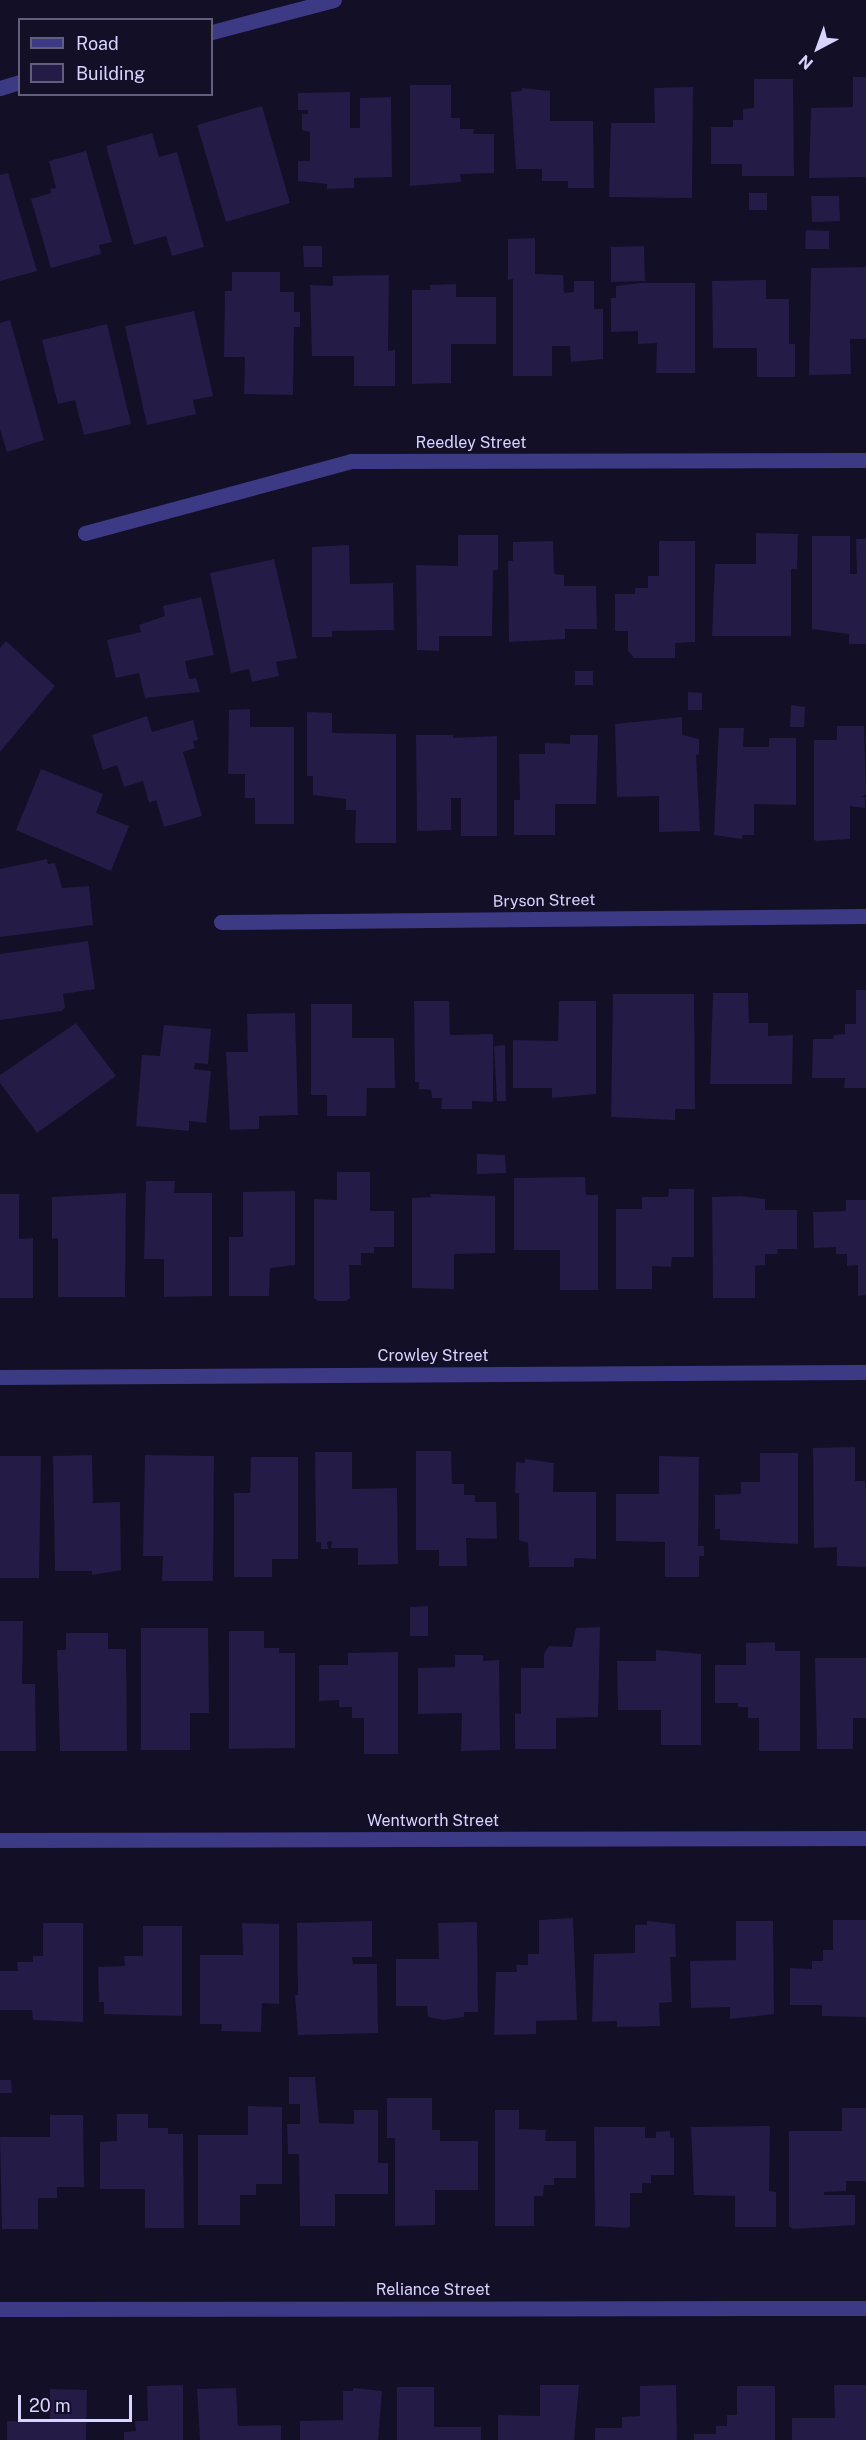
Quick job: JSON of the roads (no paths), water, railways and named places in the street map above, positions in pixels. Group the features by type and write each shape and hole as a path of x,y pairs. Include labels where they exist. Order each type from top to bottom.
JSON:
{"street":[{"path":"213,32 334,0"},
{"path":"0,87 18,82"},
{"name":"Reedley Street","path":"85,533 351,461 866,460"},
{"name":"Bryson Street","path":"221,922 866,916"},
{"name":"Crowley Street","path":"0,1377 866,1372"},
{"name":"Wentworth Street","path":"0,1840 866,1838"},
{"name":"Reliance Street","path":"0,2309 866,2308"}]}
